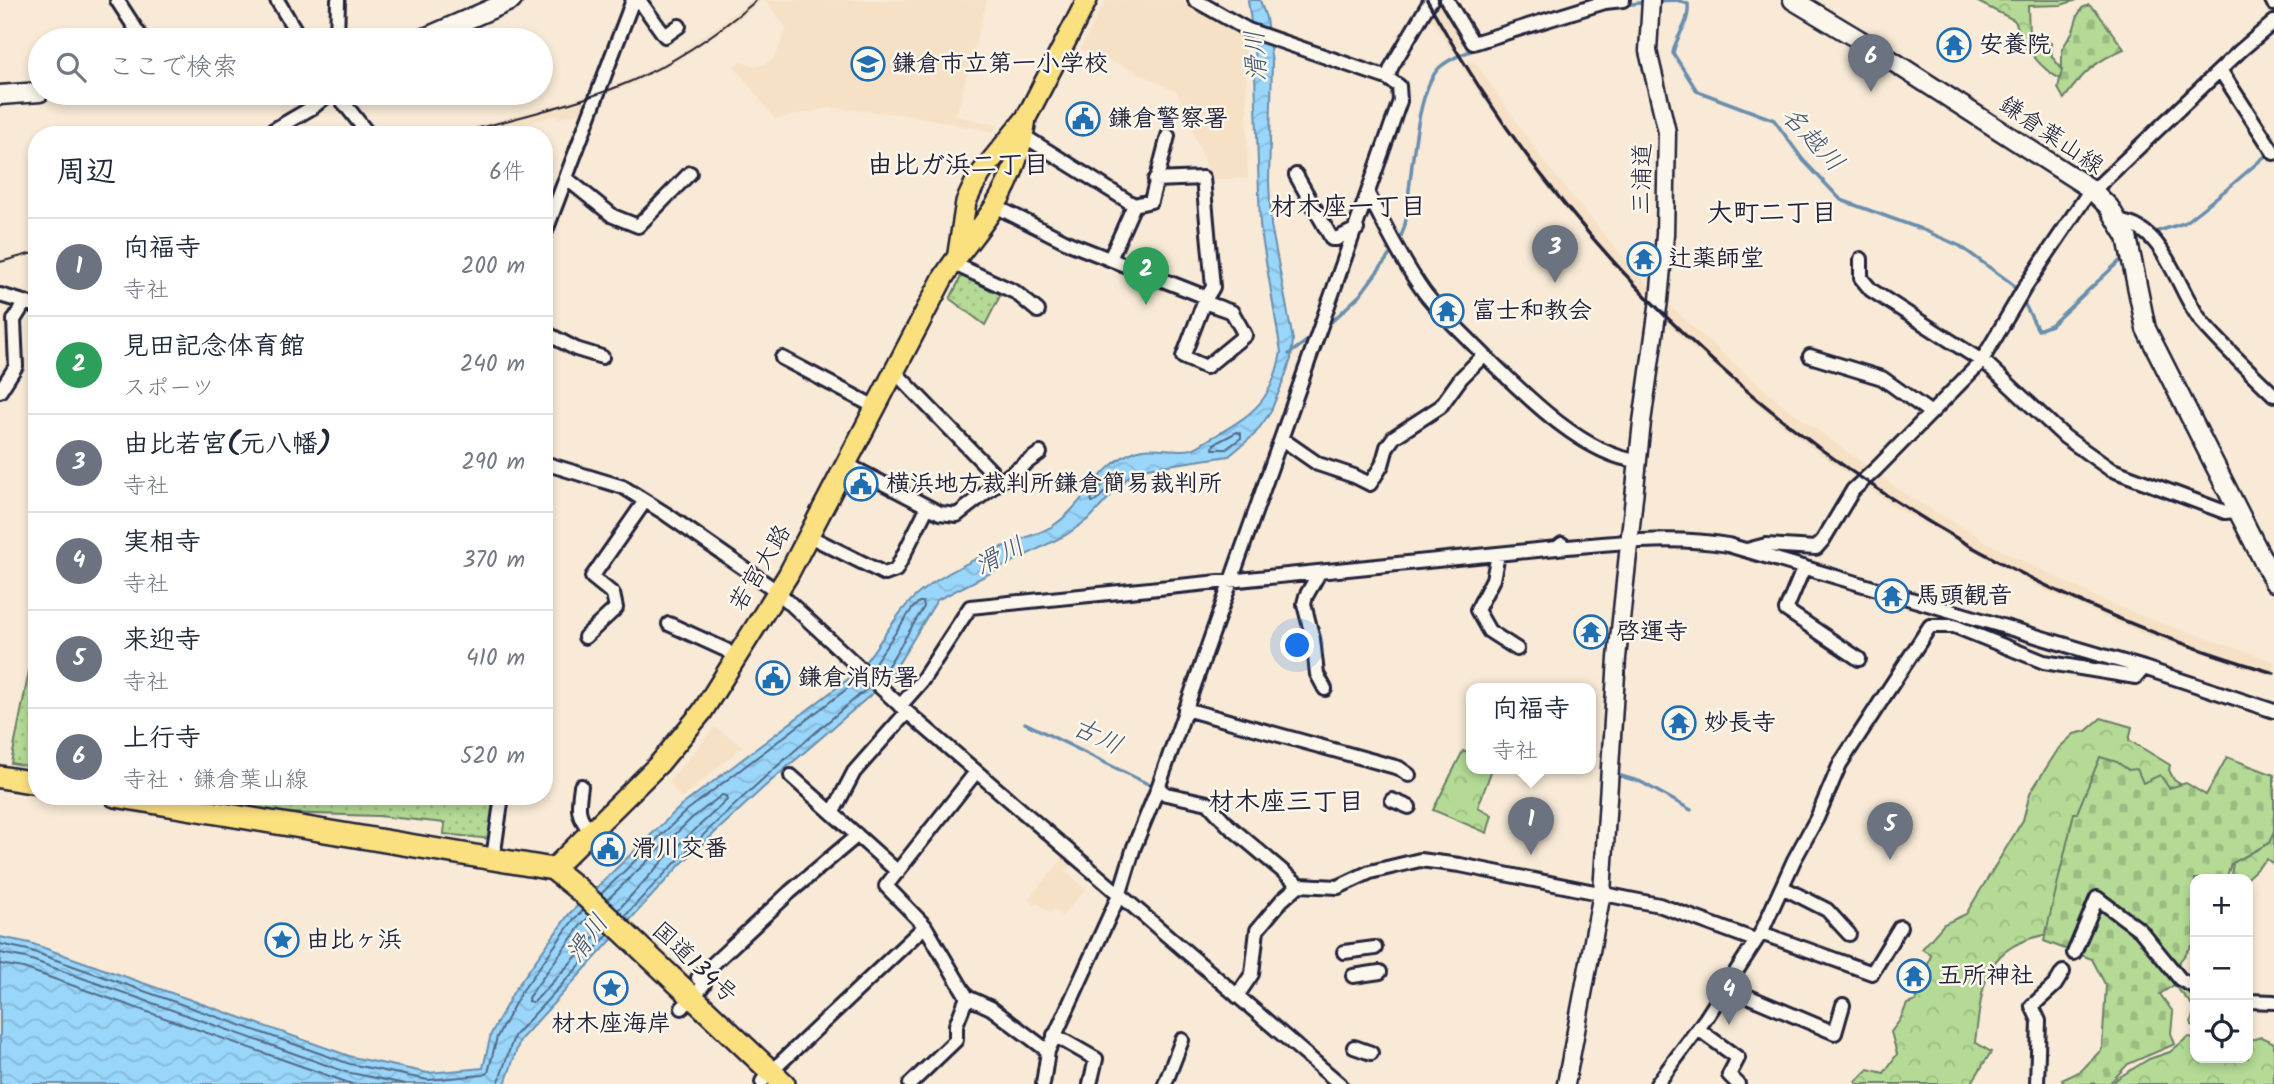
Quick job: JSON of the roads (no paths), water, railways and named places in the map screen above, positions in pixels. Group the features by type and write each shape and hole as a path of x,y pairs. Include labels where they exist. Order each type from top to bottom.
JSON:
{"highway":[{"path":"0,777 28,782"},
{"name":"国道134号","path":"188,805 250,820 553,869 623,932 772,1078"}],"main road":[{"path":"448,28 512,0"},
{"name":"若宮大路","path":"553,869 685,735 778,592 955,258 995,206 1011,174 1025,127 1087,0"},
{"name":"鎌倉葉山線","path":"1793,0 2091,189 2120,222 2130,248 2146,329 2274,582"},
{"path":"0,95 28,93"},
{"name":"若宮大路","path":"955,258 966,202 974,186 991,160 1025,127"}],"street":[{"path":"117,0 135,28"},
{"path":"277,0 294,28"},
{"path":"337,28 338,0"},
{"path":"553,212 633,0"},
{"path":"639,0 664,36 678,26"},
{"path":"1043,1084 1048,1051 1054,1035 1119,893 1157,792 1400,101 1399,86 1387,78 1248,30 1195,0"},
{"path":"1387,78 1431,0"},
{"path":"1447,0 1473,43 1605,2 1623,0"},
{"name":"三浦道","path":"1566,1084 1602,893 1617,658 1648,372 1659,300 1668,183 1667,132 1648,51 1651,5"},
{"path":"1747,550 1766,545 1816,548 1853,490 1877,469 1981,362 2025,287 2091,189 2098,186 2274,22"},
{"path":"2220,70 2274,153"},
{"path":"280,126 315,105"},
{"path":"345,105 362,126"},
{"path":"1025,127 1134,205 1151,201 1168,135"},
{"path":"566,178 612,216 638,226 690,173"},
{"path":"1296,175 1332,239 1357,229"},
{"path":"995,206 1071,244 1205,299 1232,312 1245,335 1206,367 1184,357 1205,299 1213,287 1203,178 1155,180"},
{"path":"1368,194 1424,292 1484,355 1537,405 1578,435 1625,460 1638,461"},
{"path":"1110,259 1134,205"},
{"path":"2120,222 2134,225 2152,236 2201,320 2274,395"},
{"path":"955,258 1015,292 1038,311"},
{"path":"1861,259 1861,278 1871,290 1988,365 2066,437 2110,469 2225,512 2237,511"},
{"path":"0,295 28,302"},
{"path":"0,391 16,366 14,320 28,307"},
{"path":"553,337 576,349 602,357"},
{"path":"1282,439 1318,464 1370,484 1394,437 1440,407 1461,378 1484,355"},
{"path":"1810,356 1882,378 1931,413"},
{"path":"782,358 877,408"},
{"path":"895,373 991,471 998,483"},
{"path":"846,464 927,508 957,515 1040,453"},
{"path":"553,466 623,486 778,592 904,709 1340,1084"},
{"path":"585,637 616,608 613,594 592,577 645,501"},
{"path":"809,536 884,573 896,570 927,508"},
{"path":"833,812 854,772 904,709 970,607 1498,555 1559,546 1689,540 1747,550 2144,668 2274,710"},
{"path":"1498,555 1493,579 1478,610 1489,631 1517,649"},
{"path":"1804,567 1786,610 1859,659"},
{"path":"1319,573 1304,604 1313,639 1317,674 1325,689"},
{"path":"669,624 726,650 735,659"},
{"path":"1657,1084 1698,1029 1758,936 1817,818 1840,764 1930,625 1955,626 2044,662 2078,669 2136,677 2144,668"},
{"path":"1185,709 1399,768 1409,775"},
{"path":"976,772 886,886 925,926 967,997 991,1008 1048,1051"},
{"path":"791,776 898,872"},
{"path":"580,786 578,811 590,831"},
{"path":"1157,792 1208,803 1228,825 1299,885 1338,887 1370,872 1420,860 1460,865 1658,905 1872,973 1899,926"},
{"path":"1392,800 1409,807"},
{"path":"493,858 501,805"},
{"path":"698,992 704,984 698,978 856,834"},
{"path":"1237,996 1252,974 1257,930 1282,900 1299,885"},
{"path":"1782,887 1827,910 1849,934"},
{"path":"2074,953 2097,898 2140,930 2180,979 2190,985"},
{"path":"772,1078 826,1020 925,926"},
{"path":"1344,952 1375,948"},
{"path":"1353,976 1380,972"},
{"path":"2037,1084 2039,1021 2032,1006 2055,985 2063,972"},
{"path":"1726,987 1835,1033 1843,1004"},
{"path":"910,1084 956,1040 956,1025 967,997"},
{"path":"2253,1001 2274,1002"},
{"path":"1698,1029 1738,1058 1729,1075 1738,1084"},
{"path":"1054,1035 1096,1059 1090,1084"},
{"path":"1165,1084 1182,1040"},
{"path":"1354,1048 1371,1053"}],"water":[{"name":"滑川","path":"1248,0 1260,0 1266,18 1272,63 1269,181 1271,225 1293,340 1291,359 1283,382 1270,413 1254,435 1229,456 1148,468 1131,474 1090,518 1066,535 937,600 889,679 763,788 680,865 520,1040 505,1084 0,1084 0,937 30,943 352,1057 428,1073 483,1068 491,1034 514,991 569,914 681,806 856,673 897,616 916,596 961,566 1051,527 1063,519 1120,458 1140,450 1198,447 1251,412 1267,394 1273,382 1281,352 1260,225 1254,44"}],"waterway":[{"name":"名越川","path":"1655,1 1677,0 1688,4 1687,18 1673,53 1697,91 1774,120 1803,160 1841,200 1960,246 2011,283 2018,293"},
{"name":"名越川","path":"1624,5 1647,2"},
{"name":"名越川","path":"1398,242 1406,217 1412,161 1426,90 1440,67 1451,59 1489,44"},
{"name":"名越川","path":"2152,233 2184,223 2271,151"},
{"name":"名越川","path":"1326,327 1360,295 1394,249"},
{"name":"名越川","path":"2022,299 2038,330 2051,325 2125,256"},
{"name":"名越川","path":"1289,354 1311,338"},
{"name":"古川","path":"1025,723 1152,786"},
{"path":"1614,774 1641,782 1691,810"}],"tram line":[{"path":"486,126 563,105 627,83 695,46 757,0"},
{"path":"0,262 28,254"}],"railway":[{"path":"1427,0 1501,119 1585,229 1680,330 1783,420 1895,501 2015,570 2141,627 2274,673"}],"place":[{"name":"安養院","path":"1954,45"},
{"name":"鎌倉市立第一小学校","path":"868,64"},
{"name":"上行寺","path":"1871,92"},
{"name":"鎌倉警察署","path":"1083,119"},
{"name":"辻薬師堂","path":"1644,259"},
{"name":"由比若宮(元八幡)","path":"1555,283"},
{"name":"見田記念体育館","path":"1146,305"},
{"name":"富士和教会","path":"1447,311"},
{"name":"横浜地方裁判所鎌倉簡易裁判所","path":"861,484"},
{"name":"馬頭観音","path":"1892,596"},
{"name":"啓運寺","path":"1591,632"},
{"name":"鎌倉消防署","path":"773,678"},
{"name":"妙長寺","path":"1679,723"},
{"name":"滑川交番","path":"608,849"},
{"name":"向福寺","path":"1531,855"},
{"name":"来迎寺","path":"1890,860"},
{"name":"由比ヶ浜","path":"282,940"},
{"name":"五所神社","path":"1914,976"},
{"name":"材木座海岸","path":"611,988"},
{"name":"実相寺","path":"1729,1025"}],"district":[{"name":"由比ガ浜二丁目","path":"958,166"},
{"name":"材木座一丁目","path":"1348,208"},
{"name":"大町二丁目","path":"1772,214"},
{"name":"材木座三丁目","path":"1286,803"}]}
